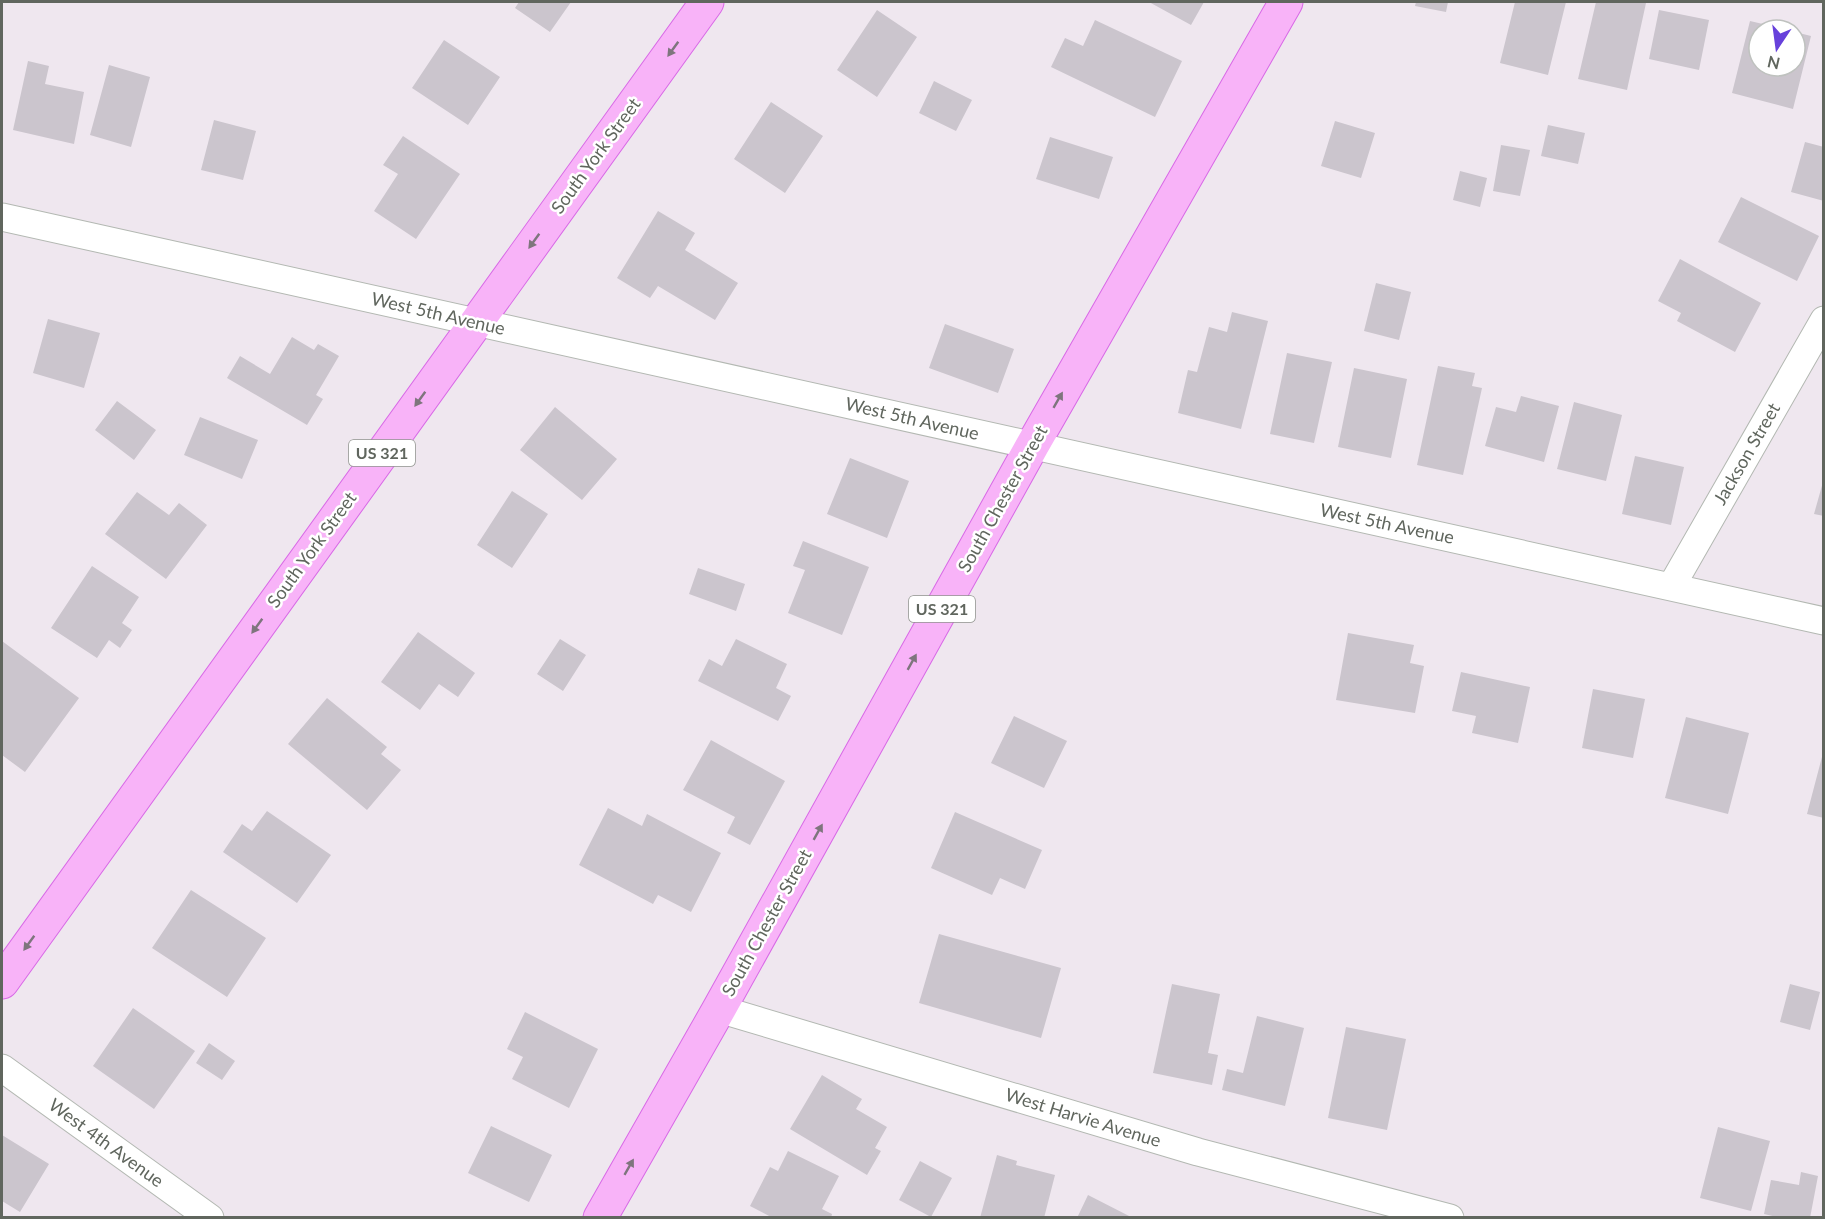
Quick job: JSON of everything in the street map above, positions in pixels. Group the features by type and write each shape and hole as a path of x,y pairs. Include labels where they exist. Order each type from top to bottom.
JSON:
{"main road":[{"name":"South York Street","path":"2,982 707,2"},
{"name":"South Chester Street","path":"600,1218 1032,446 1286,2"}],"street":[{"name":"West 5th Avenue","path":"2,217 1824,621"},
{"name":"Jackson Street","path":"1671,587 1824,320"},
{"name":"West Harvie Avenue","path":"719,1009 1198,1152 1450,1218"},
{"name":"West 4th Avenue","path":"2,1068 210,1218"}],"building":[{"path":"519,2 571,2 550,32 515,8"},
{"path":"1149,2 1204,2 1191,25"},
{"path":"1416,2 1448,2 1446,12 1415,6"},
{"path":"1515,2 1566,2 1548,75 1500,63"},
{"path":"1596,2 1646,3 1627,90 1578,79"},
{"path":"877,10 917,37 877,97 837,70"},
{"path":"1659,10 1709,20 1699,70 1649,59"},
{"path":"1095,20 1182,61 1155,117 1051,67 1065,38 1083,46"},
{"path":"1747,33 1747,78 1801,78 1793,109 1732,93"},
{"path":"1807,35 1811,36 1807,52"},
{"path":"444,40 500,77 468,125 412,88"},
{"path":"28,61 49,66 45,84 84,92 74,144 13,130"},
{"path":"109,65 150,77 131,147 90,135"},
{"path":"934,81 972,100 956,131 919,113"},
{"path":"771,102 823,136 785,193 734,159"},
{"path":"214,120 256,131 243,180 201,170"},
{"path":"1335,121 1375,133 1361,178 1321,166"},
{"path":"1548,125 1585,133 1578,164 1541,156"},
{"path":"403,136 460,174 416,239 374,211 398,174 383,165"},
{"path":"1050,137 1113,157 1099,199 1036,179"},
{"path":"1805,142 1824,147 1824,201 1791,192"},
{"path":"1501,145 1530,150 1520,196 1493,191"},
{"path":"1460,171 1487,178 1480,207 1453,200"},
{"path":"1741,197 1819,236 1797,281 1718,242"},
{"path":"658,211 695,233 685,250 738,283 715,320 658,286 650,298 617,278"},
{"path":"1680,259 1761,303 1735,352 1677,321 1681,313 1658,301"},
{"path":"1376,283 1411,292 1399,340 1364,331"},
{"path":"1232,312 1268,321 1241,429 1178,413 1188,370 1197,372 1209,327 1227,332"},
{"path":"48,319 100,333 84,388 33,373"},
{"path":"945,324 1014,349 998,393 929,368"},
{"path":"292,337 314,350 318,344 339,356 316,395 323,399 307,425 227,378 240,356 270,374"},
{"path":"1287,353 1332,362 1314,443 1270,434"},
{"path":"1438,366 1475,373 1472,386 1482,388 1463,475 1417,465"},
{"path":"1354,368 1407,379 1391,458 1338,447"},
{"path":"1521,396 1559,406 1544,462 1485,446 1496,407 1516,412"},
{"path":"117,401 156,430 134,460 95,430"},
{"path":"1574,402 1622,415 1606,481 1557,469"},
{"path":"555,407 617,459 582,500 520,450"},
{"path":"200,417 258,440 242,479 184,455"},
{"path":"1635,456 1684,467 1671,525 1622,514"},
{"path":"850,458 909,481 887,538 827,514"},
{"path":"1824,482 1824,516 1814,514"},
{"path":"512,491 548,514 512,568 477,545"},
{"path":"137,492 169,515 179,503 207,525 166,579 105,534"},
{"path":"803,541 869,567 842,635 788,613 805,570 793,566"},
{"path":"92,566 139,597 122,623 132,630 120,648 109,640 97,658 51,628"},
{"path":"698,568 745,584 736,611 689,594"},
{"path":"418,632 475,673 458,697 439,684 420,710 381,682"},
{"path":"1348,633 1414,645 1410,663 1424,666 1415,713 1336,700"},
{"path":"560,639 586,655 563,691 537,674"},
{"path":"736,639 787,664 776,688 791,696 778,721 698,681 709,659 722,666"},
{"path":"2,641 79,698 25,772 2,755"},
{"path":"1461,672 1530,687 1518,743 1472,733 1476,716 1452,711"},
{"path":"1593,689 1645,699 1633,758 1582,748"},
{"path":"327,698 387,747 381,754 401,770 367,810 288,744"},
{"path":"1014,716 1067,741 1044,788 991,763"},
{"path":"1686,717 1749,733 1728,814 1665,798"},
{"path":"711,740 785,781 750,845 727,833 735,817 683,790"},
{"path":"1824,753 1824,818 1807,814"},
{"path":"608,808 642,826 647,814 721,853 691,912 658,895 653,904 579,865"},
{"path":"267,811 331,855 297,903 223,852 242,824 252,831"},
{"path":"955,812 1042,850 1025,889 1000,878 992,895 931,868"},
{"path":"191,890 266,938 227,997 152,948"},
{"path":"939,934 1061,968 1041,1038 919,1003"},
{"path":"1172,984 1220,994 1208,1053 1218,1055 1212,1085 1153,1073"},
{"path":"1790,984 1820,992 1810,1030 1780,1022"},
{"path":"133,1008 195,1051 154,1109 93,1066"},
{"path":"525,1012 598,1049 569,1108 512,1079 523,1057 507,1049"},
{"path":"1257,1016 1304,1028 1285,1106 1222,1090 1227,1069 1243,1073"},
{"path":"1346,1027 1406,1039 1387,1130 1328,1118"},
{"path":"209,1043 235,1061 222,1080 196,1063"},
{"path":"822,1075 862,1099 856,1109 887,1127 875,1148 881,1151 867,1175 790,1129"},
{"path":"491,1126 552,1155 529,1202 468,1173"},
{"path":"1718,1127 1770,1141 1751,1211 1700,1198"},
{"path":"2,1135 49,1164 20,1212 2,1201"},
{"path":"788,1151 839,1176 822,1209 832,1214 831,1218 773,1218 750,1206 770,1167 778,1171"},
{"path":"997,1155 1017,1161 1016,1165 1055,1175 1044,1218 980,1218"},
{"path":"920,1161 952,1178 931,1217 899,1200"},
{"path":"1801,1172 1818,1176 1810,1218 1781,1218 1764,1214 1771,1180 1799,1185"},
{"path":"1088,1195 1133,1218 1077,1218"}]}
